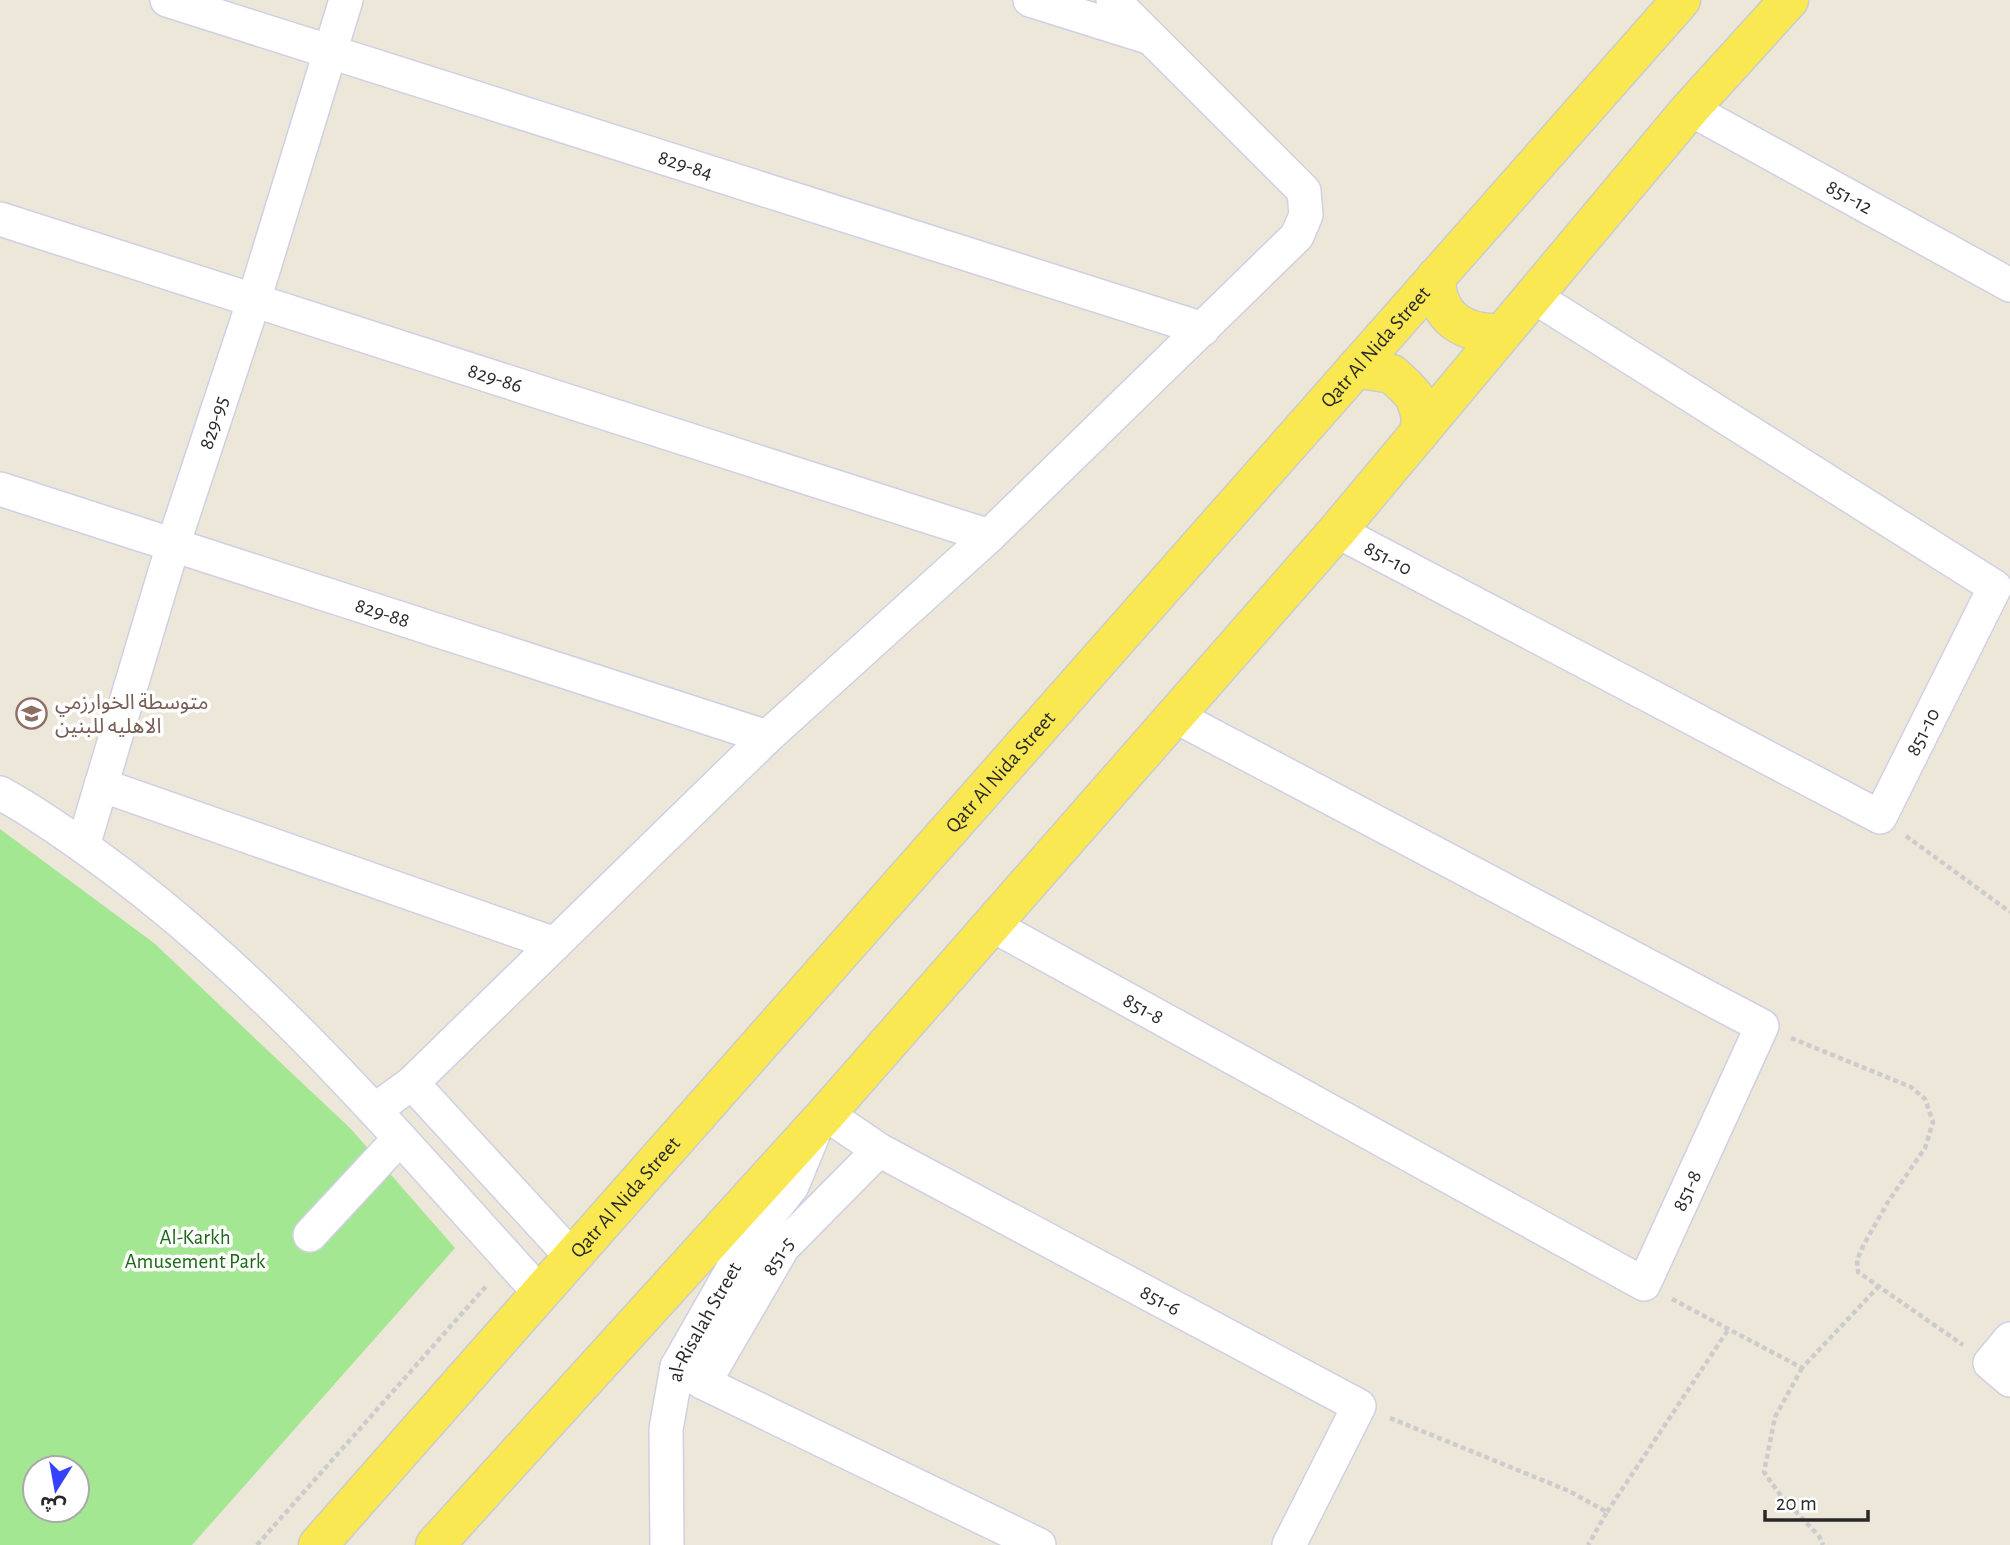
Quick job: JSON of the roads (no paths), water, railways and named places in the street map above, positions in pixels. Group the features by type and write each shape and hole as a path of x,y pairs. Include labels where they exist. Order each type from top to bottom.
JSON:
{"main road":[{"name":"Qatr Al Nida Street","path":"318,1545 1681,0"},
{"path":"435,1545 822,1119 1337,531 1690,109 1789,0"},
{"path":"1436,277 1436,293 1445,312 1471,332 1502,333"},
{"path":"1356,368 1392,374 1405,386 1415,397 1421,417 1419,433"}],"street":[{"name":"829-84","path":"167,0 1203,329"},
{"name":"829-95","path":"83,846 173,545 254,300 345,0"},
{"path":"1030,0 1152,39"},
{"path":"375,1110 412,1083 767,737 989,536 1297,236 1306,215 1304,191 1113,0"},
{"name":"851-12","path":"1690,109 2010,285"},
{"name":"829-86","path":"0,219 989,536"},
{"name":"851-10","path":"1337,531 1880,817 2003,589 1533,296"},
{"name":"829-88","path":"0,489 767,737"},
{"name":"851-8","path":"992,925 1644,1284 1762,1026 1175,716"},
{"path":"101,785 555,944"},
{"path":"0,793 83,846 158,902 229,963 375,1110 540,1293"},
{"path":"412,1083 572,1257"},
{"name":"851-6","path":"822,1119 1359,1406 1289,1545"},
{"name":"al-Risalah Street","path":"667,1545 666,1429 748,1242 792,1186 822,1119"},
{"path":"310,1235 400,1138"},
{"name":"851-5","path":"691,1375 783,1247 879,1150"},
{"path":"691,1375 1039,1545"}],"place":[{"name":"متوسطة الخوارزمي الاهليه للبنين","path":"32,714"}],"park label":[{"name":"Al-Karkh Amusement Park","path":"195,1249"}]}
